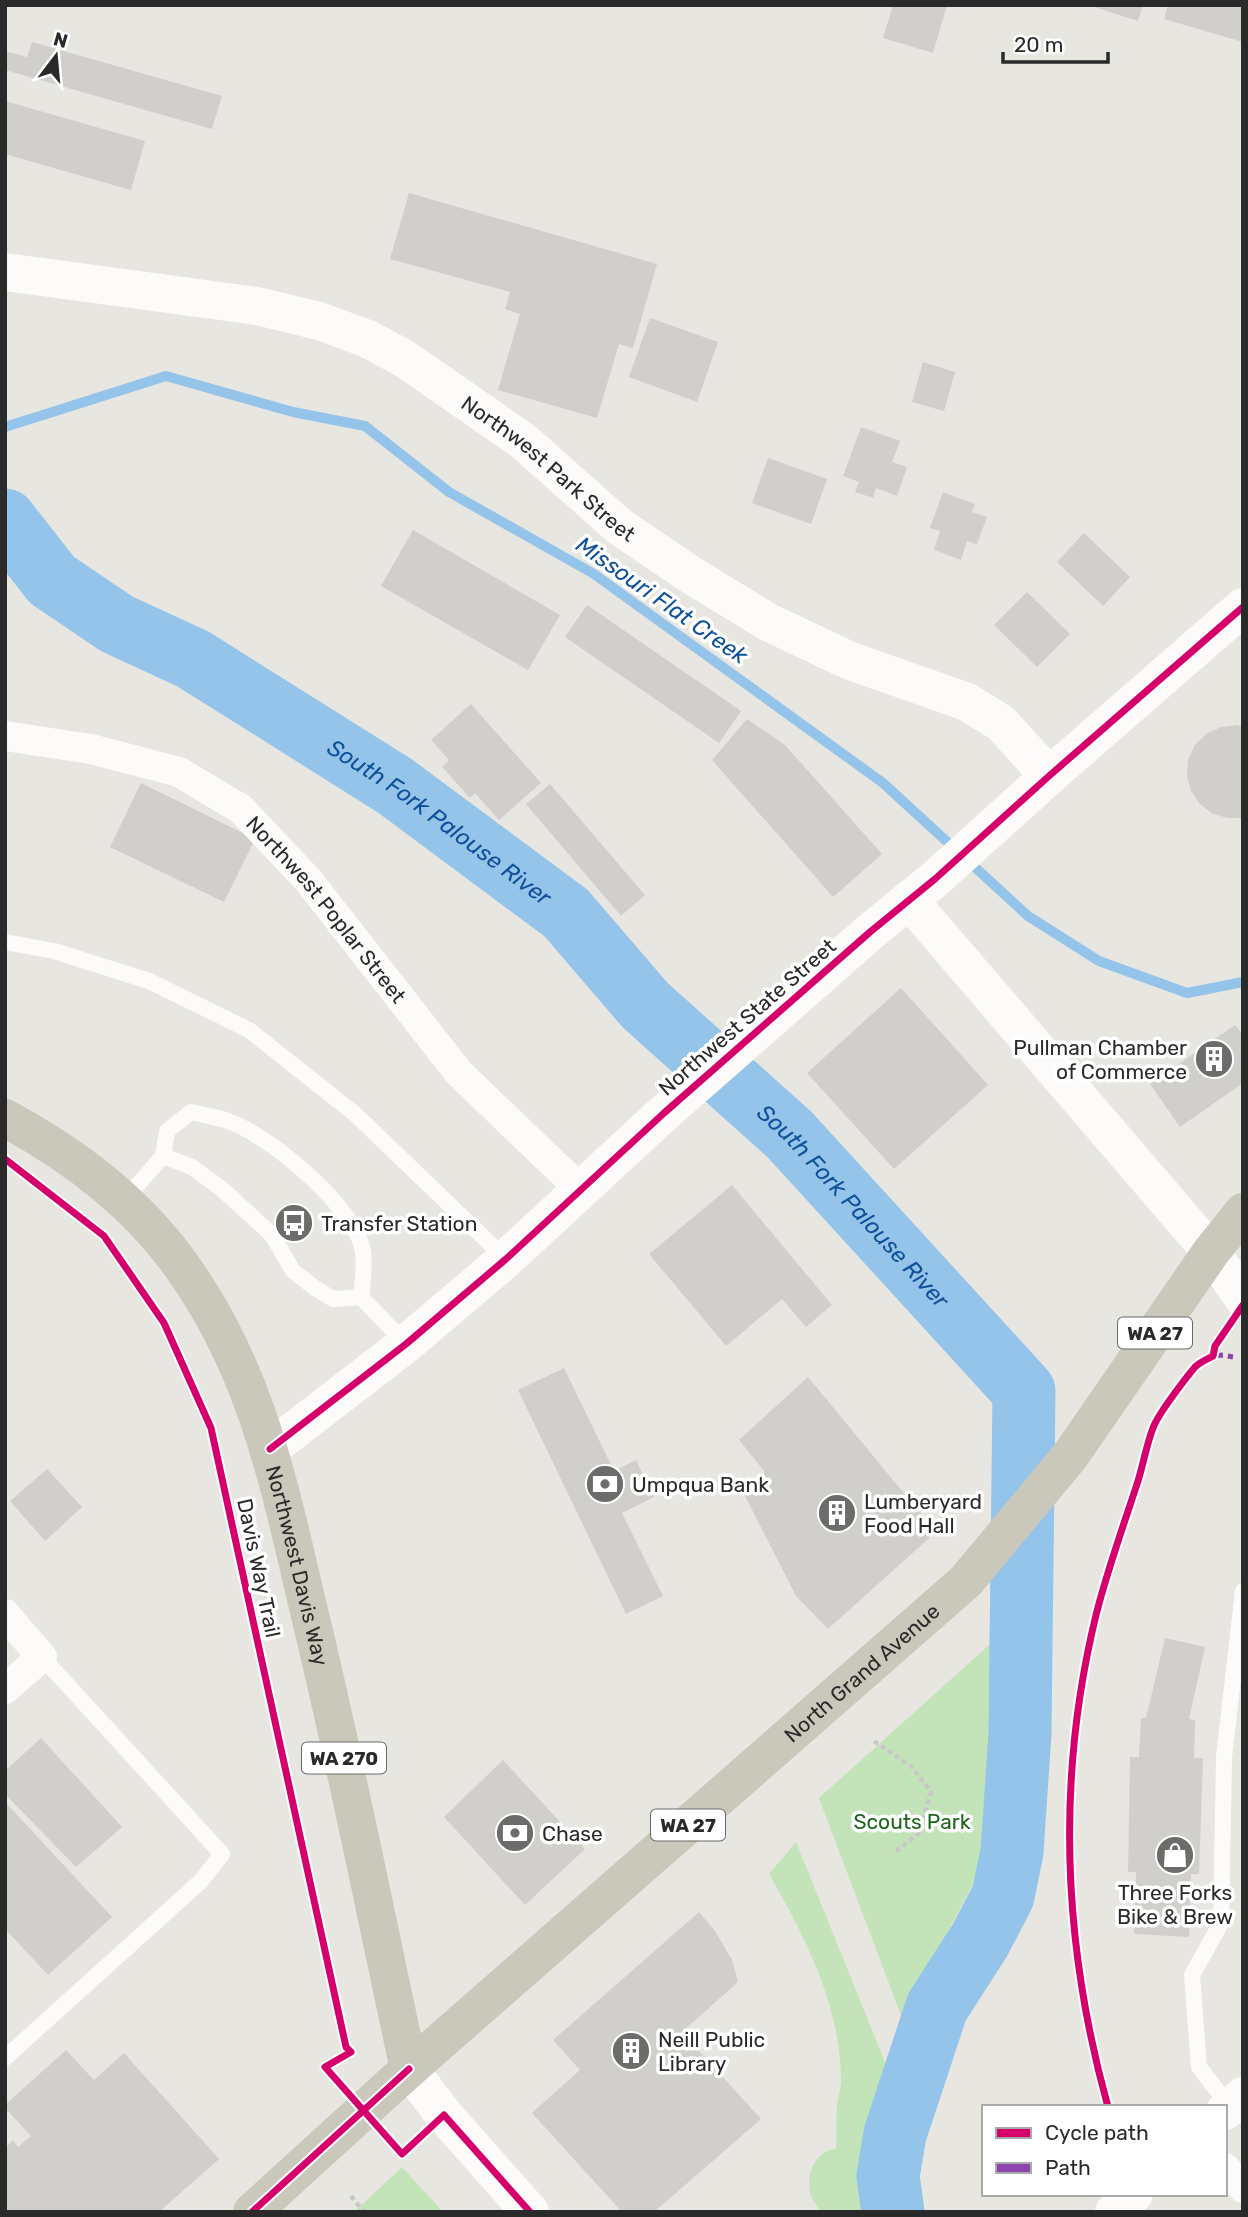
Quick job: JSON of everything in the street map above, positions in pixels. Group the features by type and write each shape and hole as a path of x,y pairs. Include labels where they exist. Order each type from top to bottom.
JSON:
{"main road":[{"name":"Northwest Davis Way","path":"5,1118 37,1135 124,1200 178,1260 217,1322 246,1382 270,1449 335,1718 409,2069"},
{"name":"North Grand Avenue","path":"409,2069 966,1581 1070,1456 1211,1252 1243,1212"},
{"name":"WA 27","path":"252,2212 409,2069"}],"street":[{"name":"Northwest Park Street","path":"5,272 257,306 319,321 368,339 405,359 523,441 620,527 691,575 768,622 848,660 967,702 1001,723 1049,776"},
{"name":"Northwest State Street","path":"270,1449 406,1344 506,1258 664,1113 1243,607"},
{"name":"Northwest Poplar Street","path":"5,737 92,749 179,772 241,809 308,880 459,1073 581,1190"},
{"path":"922,889 1211,1252 1243,1298"},
{"path":"5,1614 42,1657 5,1689"},
{"path":"409,2069 444,2115 530,2212"},
{"path":"1227,2170 1243,2189"},
{"path":"1114,2212 1132,2196"}],"lane":[{"path":"5,942 54,951 149,981 249,1030 355,1114 506,1258"},
{"path":"124,1200 163,1156 167,1131 191,1112 230,1122 272,1144 337,1205 360,1239 365,1265 361,1297"},
{"path":"163,1156 192,1167 222,1189 272,1235 293,1271 315,1288 332,1299 361,1297"},
{"path":"361,1297 406,1344"},
{"path":"1232,2105 1199,2067 1192,1975 1221,1923 1224,1757 1243,1591"},
{"path":"5,2058 201,1881 222,1854 42,1657"}],"path":[{"path":"874,1741 912,1767 931,1792 918,1834 894,1853"},
{"path":"351,2196 364,2212"},
{"path":"392,2212 400,2212"}],"green space":[{"name":"Scouts Park","path":"997,1638 991,1850 902,2018 819,1798"},
{"path":"796,1842 891,2077 867,2164 879,2212 821,2212 810,2192 814,2163 823,2153 836,2149 841,2075 839,2048 827,1996 807,1945 769,1874"},
{"path":"402,2167 443,2212 354,2212"}],"building":[{"path":"893,5 947,5 933,53 883,38"},
{"path":"1088,5 1143,5 1138,21"},
{"path":"1168,5 1243,5 1243,42 1164,19"},
{"path":"32,42 222,96 212,129 5,70 5,51 27,57"},
{"path":"5,101 145,141 131,190 5,154"},
{"path":"409,193 657,264 633,348 619,344 597,418 498,390 520,314 505,309 510,292 390,259"},
{"path":"650,318 718,342 697,402 629,377"},
{"path":"923,362 955,372 944,411 912,402"},
{"path":"861,427 900,441 892,462 907,467 897,496 876,488 873,498 855,492 859,482 843,476"},
{"path":"768,458 827,479 811,524 752,503"},
{"path":"943,492 975,504 972,512 987,517 977,544 967,541 961,560 934,550 940,531 930,528"},
{"path":"413,530 560,615 528,670 381,586"},
{"path":"1084,533 1130,577 1103,606 1057,562"},
{"path":"1027,592 1070,634 1037,667 994,625"},
{"path":"587,605 741,711 719,743 565,637"},
{"path":"471,704 541,783 499,820 475,793 470,798 442,767 449,760 431,740"},
{"path":"747,719 785,745 882,854 833,897 712,760"},
{"path":"1221,727 1243,727 1243,818 1228,818 1213,814 1200,804 1191,791 1187,776 1188,760 1195,745 1206,734"},
{"path":"141,783 255,839 224,902 110,847"},
{"path":"550,784 645,895 621,916 526,804"},
{"path":"901,988 988,1085 894,1169 807,1073"},
{"name":"Pullman Chamber of Commerce","path":"1235,1025 1243,1035 1243,1083 1180,1127 1150,1084"},
{"path":"732,1185 832,1305 806,1327 782,1299 726,1346 649,1254"},
{"name":"Umpqua Bank","path":"564,1368 614,1471 636,1460 654,1497 622,1513 663,1596 626,1614 518,1390"},
{"name":"Lumberyard Food Hall","path":"808,1377 936,1532 828,1629 796,1596 744,1494 765,1472 739,1440"},
{"path":"47,1469 82,1507 45,1541 10,1501"},
{"path":"1165,1638 1205,1647 1189,1719 1195,1720 1194,1758 1203,1758 1199,1874 1191,1874 1189,1937 1134,1934 1136,1872 1128,1872 1130,1757 1139,1757 1141,1718 1146,1718"},
{"path":"41,1738 122,1827 76,1867 5,1794 5,1771"},
{"name":"Chase","path":"503,1760 585,1849 525,1905 444,1817"},
{"path":"5,1802 112,1917 48,1975 5,1929"},
{"name":"Neill Public Library","path":"699,1912 715,1931 732,1960 738,1982 682,2032 761,2119 654,2212 622,2212 532,2113 580,2070 553,2040"},
{"path":"66,2050 94,2080 124,2053 219,2159 159,2212 5,2212 5,2148 13,2140 18,2147 31,2136 5,2105"}],"waterway":[{"name":"Missouri Flat Creek","path":"5,427 166,376 293,412 365,426 449,492 594,574 883,783 1028,916 1099,961 1187,993 1243,982"},
{"name":"South Fork Palouse River","path":"5,520 52,580 117,624 193,659 395,786 566,913 645,1005 789,1134 1024,1391 1020,1733 1012,1852 1003,1896 980,1940 937,2007 895,2134 888,2176 893,2212"}],"marked path":[{"path":"1213,1356 1233,1357"}],"cycle path":[{"path":"270,1449 406,1344 506,1259 664,1113 870,932 935,879 1243,607"},
{"name":"Davis Way Trail","path":"5,1159 104,1236 164,1323 211,1428 346,2047 351,2052 325,2067 402,2154 444,2115 530,2212"},
{"path":"1108,2105 1082,1985 1070,1862 1070,1800 1083,1677 1100,1599 1153,1428 1195,1367 1213,1356 1215,1346 1243,1305"},
{"path":"252,2212 409,2069"}],"place":[{"name":"Pullman Chamber of Commerce","path":"1214,1059"},
{"name":"Transfer Station","path":"294,1223"},
{"name":"Umpqua Bank","path":"605,1484"},
{"name":"Lumberyard Food Hall","path":"837,1513"},
{"name":"Chase","path":"515,1833"},
{"name":"Three Forks Bike & Brew","path":"1175,1855"},
{"name":"Neill Public Library","path":"631,2051"}]}
